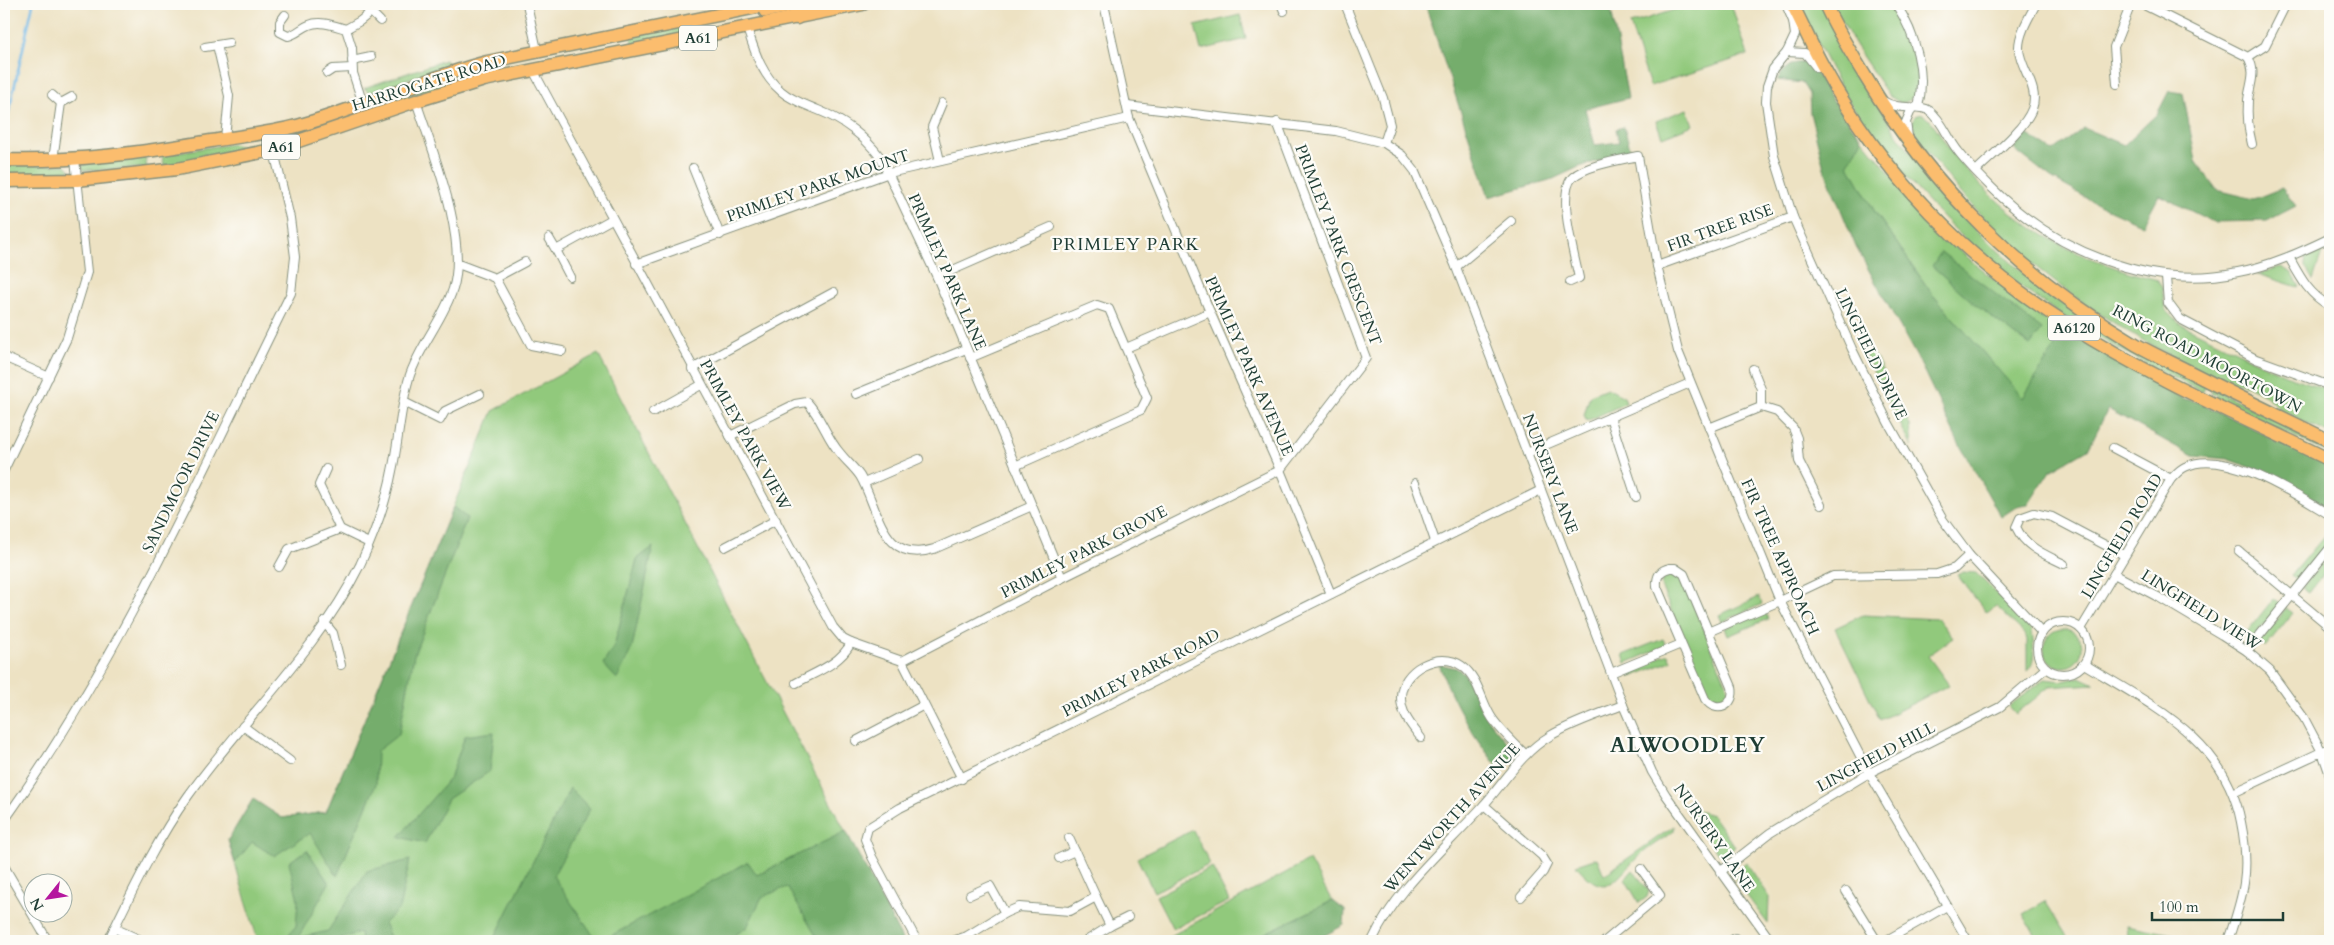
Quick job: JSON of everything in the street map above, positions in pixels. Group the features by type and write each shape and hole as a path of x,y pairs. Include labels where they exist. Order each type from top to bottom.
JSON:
{"highway":[{"name":"HARROGATE ROAD","path":"4,160 53,160 116,156 269,131 303,124 461,68 745,6 772,4"},
{"name":"HARROGATE ROAD","path":"4,181 77,180 177,169 272,150 484,80 863,4"},
{"name":"RING ROAD MOORTOWN","path":"1792,4 1824,69 1865,132 1903,180 1943,225 2013,287 2068,325 2126,359 2330,460"},
{"name":"RING ROAD MOORTOWN","path":"1825,4 1878,98 1910,145 1961,206 1995,240 2038,277 2094,318 2147,350 2330,441"},
{"path":"745,6 755,13 792,6 795,8 798,18"},
{"path":"695,18 697,28 701,31 739,24 747,28"},
{"path":"572,43 584,49 614,44 620,46 623,53"},
{"path":"461,68 466,75 474,76 517,67 533,70"}],"street":[{"path":"360,4 380,21"},
{"path":"527,4 537,50"},
{"name":"PRIMLEY PARK AVENUE","path":"1104,4 1129,118 1331,594"},
{"path":"1345,4 1382,98 1390,125 1384,143"},
{"name":"LINGFIELD DRIVE","path":"1786,4 1793,21 1795,35 1787,52 1773,69 1767,86 1766,102 1774,156 1793,217 1852,349 1888,422 1943,520 1969,555 2042,633"},
{"path":"1896,4 1907,23 1918,52 1922,92 1906,122 1910,145"},
{"path":"1976,171 2020,126 2032,110 2034,100 2032,86 2019,50 2020,39 2036,4"},
{"path":"2117,84 2114,47 2131,4"},
{"path":"2142,4 2248,57 2254,76 2248,97 2248,115 2252,144"},
{"path":"2248,57 2265,46 2286,4"},
{"path":"346,29 371,12"},
{"path":"285,15 280,22 280,32 288,36 297,34 309,25 321,22 346,29 352,48 352,64 362,104"},
{"name":"PRIMLEY PARK LANE","path":"747,28 757,60 768,78 782,92 850,126 868,142 889,173 937,277 1062,578"},
{"path":"205,47 230,42"},
{"path":"217,45 229,96 225,139"},
{"path":"1787,52 1801,52 1809,56 1865,132"},
{"path":"327,73 333,69 371,57"},
{"name":"PRIMLEY PARK VIEW","path":"533,70 692,369 833,627 843,639 851,643 902,661"},
{"path":"52,94 61,103"},
{"path":"61,103 72,97"},
{"path":"1878,98 1891,106 1915,107 1930,111 1958,150 2009,204 2037,226 2072,246 2118,265 2166,277 2199,277 2236,273 2289,257 2330,238"},
{"path":"108,941 167,829 188,796 324,622 346,589 369,543 382,510 392,472 404,402 413,369 454,287 458,264 456,242 443,187 416,101"},
{"path":"53,160 61,103"},
{"path":"940,161 932,127 942,103"},
{"name":"PRIMLEY PARK CRESCENT","path":"1127,106 1277,122 1336,131 1384,143"},
{"name":"PRIMLEY PARK MOUNT","path":"636,264 889,173 1129,118"},
{"name":"PRIMLEY PARK CRESCENT","path":"1277,122 1366,358 1280,470"},
{"name":"SANDMOOR DRIVE","path":"4,821 66,728 122,632 291,293 295,257 290,218 272,150 269,131"},
{"name":"NURSERY LANE","path":"1384,143 1402,155 1414,170 1456,267 1623,704 1652,772 1720,872 1771,941"},
{"name":"FIR TREE APPROACH","path":"1570,282 1579,278 1568,227 1566,187 1572,178 1580,172 1638,156 1657,266 1674,335 1690,383 1780,601 1870,773 1968,941"},
{"path":"4,470 68,338 86,272 75,159"},
{"path":"693,168 720,234"},
{"name":"FIR TREE RISE","path":"1657,266 1793,217"},
{"path":"556,250 612,219"},
{"path":"1456,267 1512,221"},
{"path":"937,277 1051,227"},
{"path":"549,238 570,277"},
{"path":"2289,257 2304,285 2314,296 2330,306"},
{"path":"495,278 525,262"},
{"path":"458,264 495,278 531,344 562,351"},
{"path":"2166,277 2168,304 2180,319 2256,359 2330,386"},
{"path":"692,369 834,292"},
{"path":"970,358 1096,305 1109,309 1126,348 1147,398 1141,410 1016,466"},
{"path":"1126,348 1210,312"},
{"path":"856,394 966,349"},
{"path":"4,357 49,377"},
{"path":"1753,369 1761,388 1761,407"},
{"path":"1527,453 1690,383"},
{"path":"653,412 701,385"},
{"path":"404,402 440,420 445,411 480,394"},
{"path":"730,436 795,404 807,402 818,413 835,447 854,468 864,484 883,530 890,539 912,551 924,552 934,549 1032,506"},
{"path":"1709,428 1761,407 1777,412 1793,428 1797,438 1799,461 1822,505"},
{"path":"1610,418 1636,497"},
{"path":"2113,448 2170,479"},
{"path":"864,484 919,459"},
{"name":"LINGFIELD ROAD","path":"2081,629 2170,479 2186,466 2208,462 2232,465 2260,476 2330,515"},
{"path":"326,469 319,485 340,529 369,543"},
{"name":"PRIMLEY PARK GROVE","path":"902,661 1062,578 1280,470"},
{"path":"1415,483 1435,541"},
{"name":"PRIMLEY PARK ROAD","path":"918,941 872,857 865,839 868,828 900,808 962,779 1435,541 1541,490"},
{"path":"2064,564 2030,547 2021,538 2016,527 2020,518 2034,512 2052,517 2124,555"},
{"path":"725,547 776,520"},
{"path":"279,567 289,549 340,529"},
{"path":"2247,651 2330,548"},
{"path":"2239,551 2330,627"},
{"path":"1708,632 1833,576 1937,574 1954,568 1969,555"},
{"path":"1675,568 1684,574 1733,692 1730,702 1722,708 1712,706 1705,699 1681,644 1657,586 1658,576 1665,569 1675,568"},
{"name":"LINGFIELD VIEW","path":"2114,574 2160,598 2247,651 2270,671 2304,718 2322,752 2330,775"},
{"path":"324,622 333,633 341,665"},
{"path":"2063,622 2074,624 2081,629 2089,643 2090,652 2084,664 2078,670 2066,674 2058,674 2046,668 2040,661 2037,650 2042,633 2054,624 2063,622"},
{"path":"796,683 836,661 851,643"},
{"path":"1611,673 1681,644"},
{"path":"1421,738 1402,709 1400,696 1403,685 1409,675 1417,669 1439,660 1448,660 1464,666 1471,675 1492,717 1526,755"},
{"path":"902,661 962,779"},
{"path":"2084,664 2174,720 2194,736 2215,761 2233,793 2244,835 2245,881 2228,941"},
{"name":"LINGFIELD HILL","path":"1720,872 1770,833 1870,773 2000,707 2046,668"},
{"name":"WENTWORTH AVENUE","path":"1372,941 1380,923 1397,898 1484,805 1526,755 1550,736 1623,704"},
{"path":"856,741 924,705"},
{"path":"243,726 290,761"},
{"path":"2233,793 2330,748"},
{"path":"1484,805 1542,856 1546,864 1543,872 1521,897"},
{"path":"1069,838 1110,926"},
{"path":"1059,858 1075,851"},
{"path":"4,866 48,941"},
{"path":"1605,941 1660,895 1641,869"},
{"path":"970,895 990,886 1005,913"},
{"path":"1846,891 1877,941"},
{"path":"953,941 968,939 1005,913 1019,907 1070,911 1096,897"},
{"path":"1885,941 1947,906"},
{"path":"1086,941 1110,926 1128,918"},
{"path":"114,928 143,941"},
{"path":"2328,941 2330,935"}],"green space":[{"path":"1425,4 1610,4 1628,98 1585,109 1595,145 1619,142 1616,129 1624,127 1631,151 1579,167 1553,179 1489,197"},
{"path":"1693,4 1731,4 1748,55 1650,86 1630,24"},
{"path":"1798,4 1821,4 1869,91 1896,133 1958,210 1993,246 2030,279 2071,308 2206,385 2202,392 2114,346 2063,316 2002,272 1946,221 1896,165 1851,104"},
{"path":"1833,4 1891,4 1903,26 1915,58 1918,74 1917,88 1912,98 1901,103 1889,96 1855,45"},
{"path":"1240,15 1246,39 1201,50 1195,26"},
{"path":"689,24 692,34 634,46 631,36"},
{"path":"1806,58 1833,100 1862,139 1848,164 1875,212 1932,294 2023,398 2065,330 2148,376 2159,387 2184,399 2198,402 2330,465 2330,508 2261,471 2228,459 2193,456 2108,409 2088,449 2050,471 2028,505 2016,507 2001,517 1958,442 1919,361 1856,247 1824,168 1810,113 1809,94 1802,83 1777,80 1788,67 1794,63 1803,63"},
{"path":"445,60 448,64 370,93 364,88"},
{"path":"444,79 446,86 314,132 298,134 297,130"},
{"path":"2169,91 2183,93 2196,161 2217,190 2254,199 2282,188 2296,206 2267,221 2213,222 2159,195 2143,225 2101,206 2051,178 2014,149 2025,133 2053,151 2084,128 2124,145 2157,114"},
{"path":"1687,109 1693,125 1662,137 1656,121"},
{"path":"1922,114 1933,124 1950,150 1969,173 1990,194 2033,228 2055,242 2078,253 2129,272 2158,280 2162,288 2165,309 2180,324 2285,375 2330,390 2330,434 2280,410 2265,395 2240,382 2231,385 2151,345 2076,298 2041,271 1977,211 1933,158 1912,123 1915,116"},
{"path":"1862,139 1946,237 2012,293 2065,330 2023,399 1932,294 1875,212 1847,164"},
{"path":"257,143 258,146 249,150 164,166 162,154 232,144 239,146"},
{"path":"145,157 147,168 83,170 82,166 87,163"},
{"path":"4,165 66,165 70,170 67,174 4,175"},
{"path":"2324,247 2313,280 2305,267 2306,255"},
{"path":"1941,252 2042,330 2030,346 1977,306 1932,266"},
{"path":"2281,267 2292,273 2299,285 2298,287 2257,274"},
{"path":"1858,341 1875,356 1910,425 1912,447"},
{"path":"598,354 903,941 258,941 228,840 253,799 282,818 326,812 493,411"},
{"path":"1607,388 1624,397 1626,403 1587,421 1584,415 1590,395"},
{"path":"2212,388 2330,447 2330,454 2216,398 2217,395 2211,392"},
{"path":"453,507 467,518 414,655 399,734 377,751 376,784 337,876 310,833 274,856 252,842 235,863 228,840 253,799 282,818 326,812"},
{"path":"2327,533 2330,536 2330,544 2298,582 2291,576"},
{"path":"653,547 632,648 617,679 603,664 614,646 637,559"},
{"path":"2330,553 2330,566 2309,593 2302,588"},
{"path":"1669,572 1676,573 1682,578 1729,690 1728,697 1724,702 1713,703 1708,698 1661,586 1663,576"},
{"path":"1963,572 1976,573 2032,629 2033,658 2027,671 2027,640 2025,634 1996,606 1987,613 1957,575"},
{"path":"1759,597 1762,604 1722,622 1719,615"},
{"path":"2274,598 2281,604 2254,637 2247,632"},
{"path":"2286,608 2293,613 2265,647 2258,642"},
{"path":"1765,611 1768,619 1728,636 1725,628"},
{"path":"1863,615 1938,619 1953,638 1928,656 1949,685 1880,720 1835,628"},
{"path":"2063,629 2077,634 2082,648 2077,662 2063,667 2049,662 2044,648 2049,634"},
{"path":"1663,639 1666,646 1626,663 1623,655"},
{"path":"1668,654 1671,661 1631,677 1628,670"},
{"path":"1439,664 1456,668 1464,673 1485,716 1514,751 1515,759 1502,772 1466,721 1451,693"},
{"path":"2080,677 2095,684 2049,687 2016,714 2009,706 2045,679 2063,681"},
{"path":"494,732 490,771 448,799 425,843 399,837 450,778 465,736"},
{"path":"570,788 590,809 553,876 597,941 493,941"},
{"path":"1683,806 1712,815 1735,847 1725,854 1718,854"},
{"path":"1674,826 1674,831 1639,856 1617,879 1610,883 1603,885 1596,883 1576,865 1597,858 1604,875"},
{"path":"1193,830 1210,864 1154,892 1137,858"},
{"path":"846,831 903,941 819,941 787,887 762,897 747,927 735,935 732,941 601,941 748,862 757,875"},
{"path":"307,850 329,883 298,938 328,931 367,871 410,860 399,909 384,923 392,941 361,941 360,933 330,941 283,941 296,926 298,900 289,862"},
{"path":"1309,860 1332,901 1249,941 1169,941 1167,938"},
{"path":"1746,862 1769,896 1768,924 1736,881 1736,871"},
{"path":"1212,867 1229,901 1173,929 1156,896"},
{"path":"1633,870 1649,891 1647,897 1639,903 1625,879"},
{"path":"1332,901 1345,910 1344,925 1314,941 1249,941"},
{"path":"2045,901 2070,941 2039,941 2023,914"},
{"path":"2126,925 2177,935 2179,941 2116,941 2127,935"}],"waterway":[{"path":"4,133 33,4"}],"district":[{"name":"PRIMLEY PARK","path":"1126,244"},
{"name":"ALWOODLEY","path":"1688,745"}]}
